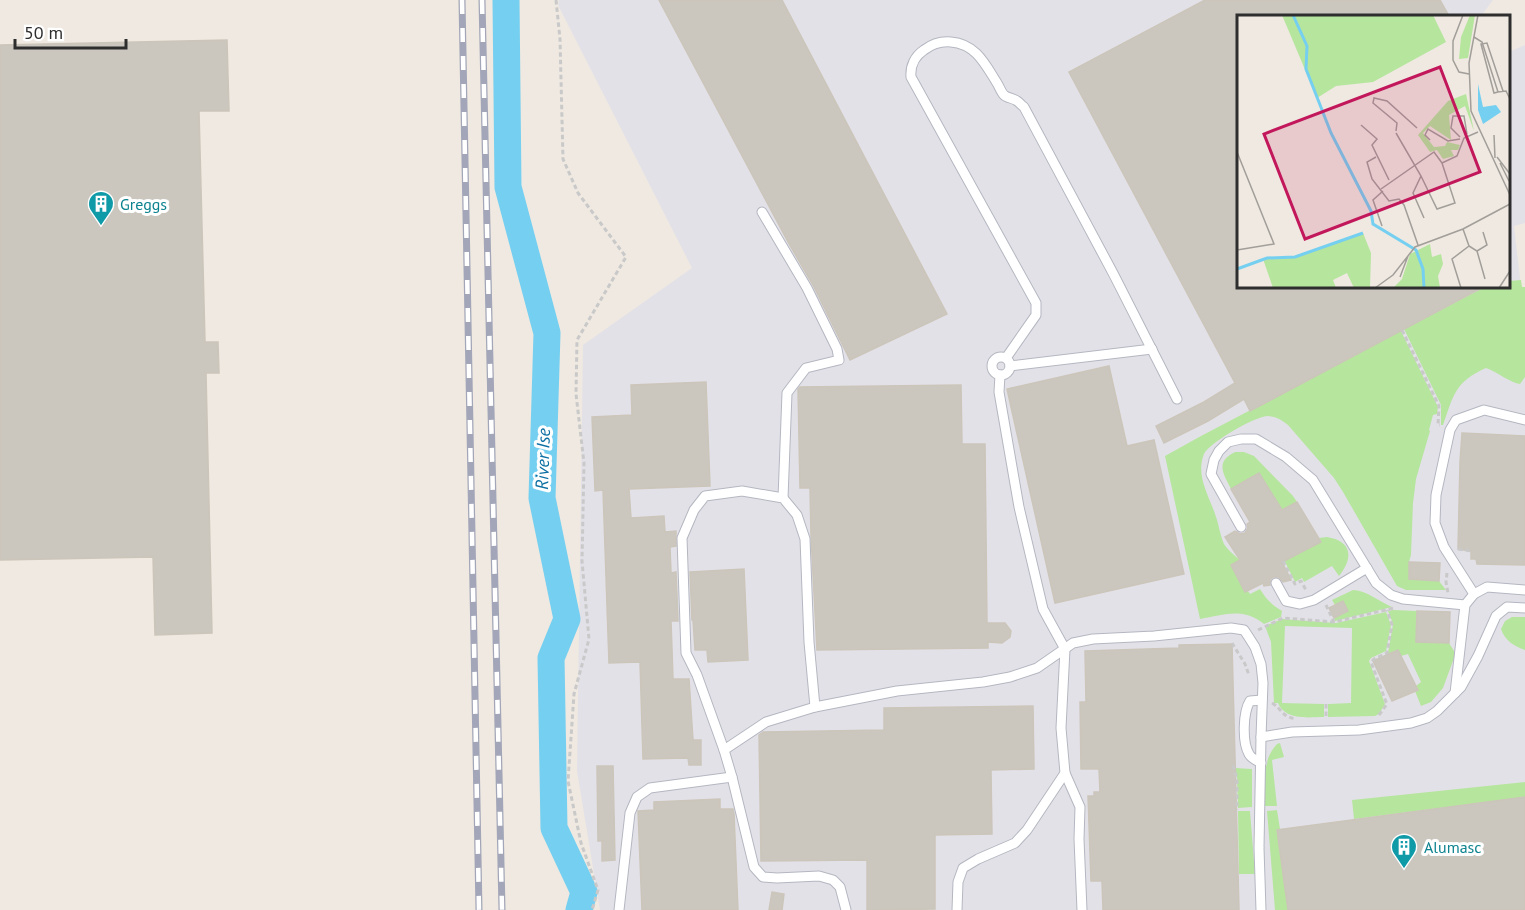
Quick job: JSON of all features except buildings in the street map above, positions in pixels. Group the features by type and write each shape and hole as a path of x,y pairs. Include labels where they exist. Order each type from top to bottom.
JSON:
{"lane":[{"path":"1152,349 1008,362 997,357 993,361 993,370 1000,375 1006,374 1008,362 1036,315 1036,303 911,77 910,71 915,58 929,46 946,41 964,44 974,50 1005,96 1016,100 1024,107 1114,275 1152,349 1177,399"},
{"path":"762,212 807,288 837,349 839,360 806,368 787,393 783,498 797,516 805,539 809,642 815,707"},
{"path":"1000,375 999,392 1019,507 1043,609 1065,649 1061,728 1065,773 1080,807 1082,910"},
{"path":"1474,594 1444,547 1435,523 1436,495 1451,429 1456,420 1484,410 1525,420"},
{"path":"1242,527 1211,474 1214,460 1228,442 1256,439 1286,457 1313,480 1376,583 1391,595 1403,599 1466,604"},
{"path":"783,498 742,491 705,496 694,510 682,538 686,653 697,675 724,750 754,867 763,877 819,876 833,880 840,887 846,910"},
{"path":"1276,583 1286,601 1300,604 1322,596 1367,568"},
{"path":"1455,693 1466,604 1474,594 1487,587 1525,590"},
{"path":"1261,737 1292,732 1359,730 1411,723 1426,718 1461,687 1496,616 1508,607 1525,608"},
{"path":"724,750 766,722 815,707 897,691 1010,677 1037,668 1073,643 1093,639 1154,636 1231,627 1244,630 1261,664 1263,683 1259,848 1261,910"},
{"path":"1261,763 1249,754 1244,721 1245,708 1250,701 1262,700"},
{"path":"957,910 958,882 963,868 1015,843 1027,830 1065,773"},
{"path":"619,910 630,813 637,796 650,788 732,777"}],"path":[{"path":"556,0 560,39 563,159 578,193 626,257 577,340 576,394 584,463 582,561 589,639 574,694 568,781 581,843 598,890 592,910"},
{"path":"1402,330 1439,405 1438,425 1451,429"},
{"path":"1283,561 1295,584 1301,581 1312,600"},
{"path":"1322,596 1334,622"},
{"path":"1283,618 1334,622 1387,609 1404,608"},
{"path":"1377,717 1387,704 1371,662 1387,652 1392,625 1387,609"},
{"path":"1326,704 1326,719 1335,718"},
{"path":"1277,706 1285,716 1305,719"},
{"path":"1233,765 1237,779 1237,810"}],"shaded area":[{"path":"559,0 1493,0 1482,15 1237,15 1237,288 1510,288 1510,52 1525,45 1525,223 1514,226 1521,287 1525,287 1525,797 1277,830 1288,910 600,910 577,771 583,345 692,268 558,5"}],"green space":[{"path":"1521,280 1522,287 1525,287 1525,377 1520,384 1486,368 1476,373 1457,390 1443,425 1441,425 1441,405 1404,329 1483,288 1510,288 1510,281"},
{"path":"1401,331 1438,407 1437,414 1433,415 1416,479 1409,578 1439,581 1446,590 1406,590 1397,586 1334,478 1288,425 1267,416 1243,426 1214,444 1204,454 1201,470 1204,486 1224,544 1240,560 1231,565 1245,592 1248,591 1250,594 1260,589 1270,602 1282,611 1281,617 1264,624 1249,615 1241,614 1225,614 1200,619 1165,456"},
{"path":"1235,452 1244,452 1254,456 1297,502 1282,510 1259,474 1231,489 1222,468 1225,460"},
{"path":"1327,537 1342,542 1346,546 1348,557 1344,569 1339,576 1332,566 1304,582 1302,578 1295,582 1284,560 1319,538"},
{"path":"1353,590 1368,594 1392,607 1335,621 1334,618 1348,611 1343,601 1335,605 1332,600"},
{"path":"1388,611 1417,611 1416,642 1449,643 1454,651 1454,658 1443,688 1431,702 1421,706 1415,691 1416,686 1421,682 1408,654 1401,656 1397,650 1388,654 1393,624"},
{"path":"1386,612 1391,625 1386,651 1369,661 1385,704 1379,714 1328,717 1328,704 1351,703 1352,628 1285,626 1282,703 1324,704 1324,717 1292,715 1286,713 1278,703 1274,703 1271,642 1265,626 1282,619 1336,623"},
{"path":"1512,617 1525,617 1525,650 1510,642 1501,629 1505,621"},
{"path":"1280,743 1284,757 1272,760 1277,806 1263,806 1264,766 1267,765 1273,749"},
{"path":"1235,768 1252,769 1252,807 1238,808"},
{"path":"1525,782 1525,797 1354,819 1352,800"},
{"path":"1277,810 1280,829 1277,830 1288,910 1275,910 1267,811"},
{"path":"1238,811 1250,811 1255,874 1239,874"}],"waterway":[{"name":"River Ise","path":"506,0 508,187 547,333 542,498 567,619 551,658 554,828 584,892 579,910"}],"railway":[{"path":"462,0 479,910"},
{"path":"482,0 502,910"}],"place":[{"name":"Greggs","path":"101,227"},
{"name":"Alumasc","path":"1404,870"}]}
